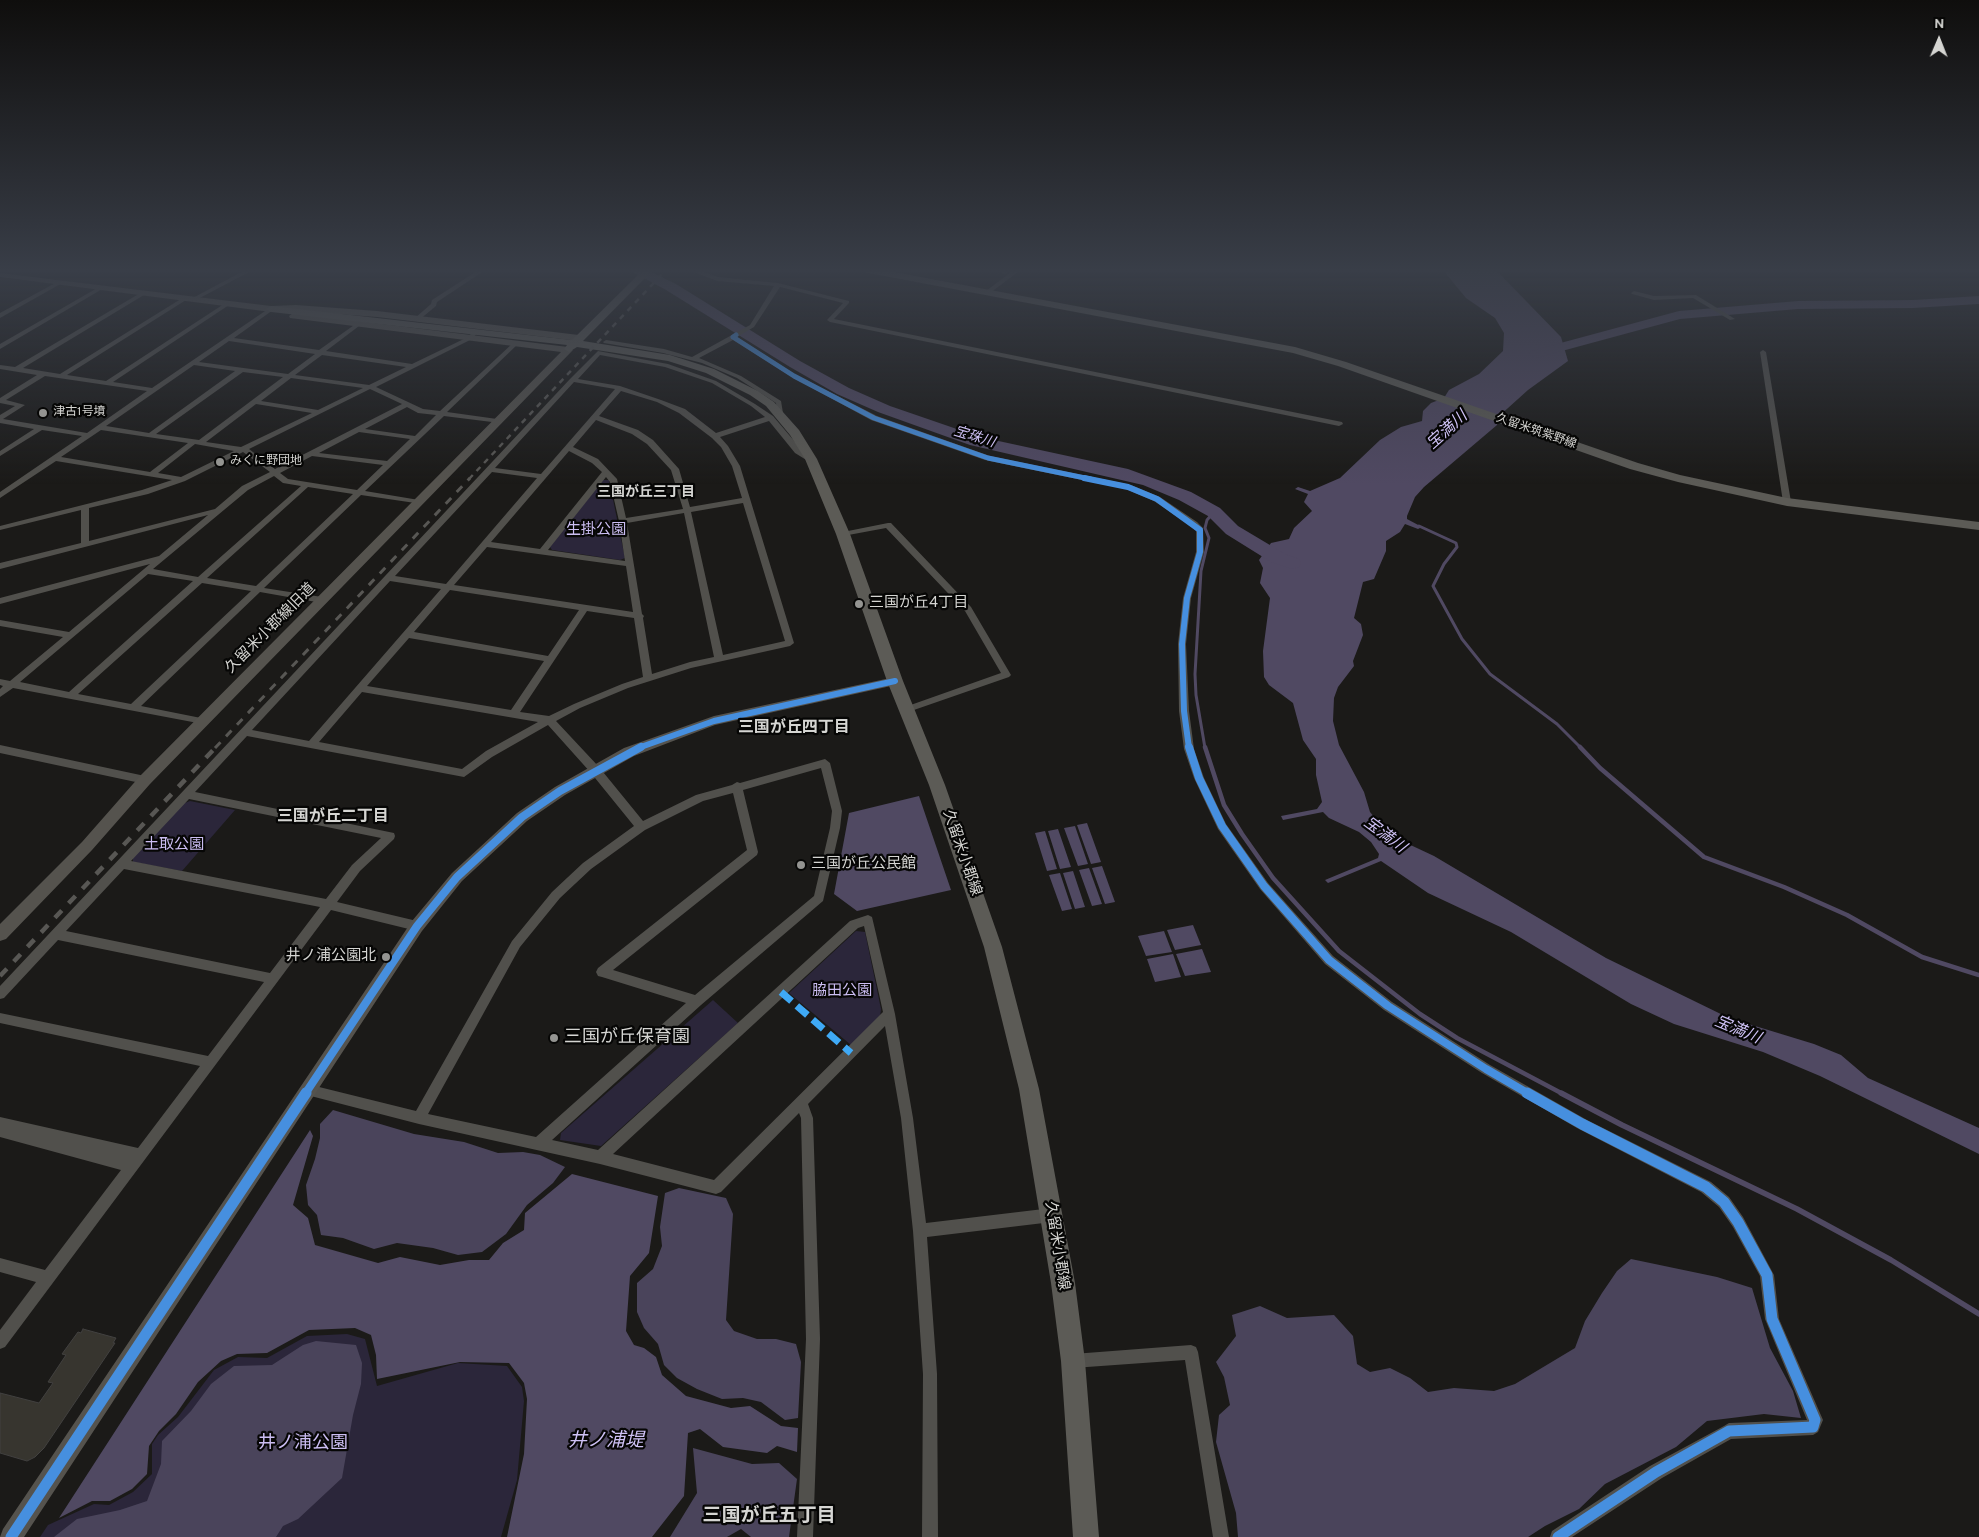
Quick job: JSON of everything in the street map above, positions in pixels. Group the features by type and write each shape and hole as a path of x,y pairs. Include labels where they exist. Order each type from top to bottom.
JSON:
{"main road":[{"name":"久留米小郡線","path":"559,341 650,353 693,365 732,381 770,404 776,417 812,459 843,534 895,681 908,709 940,794 993,947 1029,1089 1052,1215 1073,1361 1086,1537"},
{"path":"568,350 577,341"},
{"name":"久留米筑紫野線","path":"1251,341 1342,364 1634,466 1787,502 1979,526"}],"street":[{"path":"17,370 65,341"},
{"path":"61,376 120,341"},
{"path":"107,383 171,341"},
{"path":"0,496 226,341"},
{"path":"240,341 414,366"},
{"path":"152,474 254,402 336,341"},
{"path":"0,528 85,507 182,479 465,341"},
{"path":"490,341 568,350"},
{"path":"693,359 726,341"},
{"path":"742,341 794,376 874,418 988,458 1128,487 1156,499 1194,524 1200,530 1200,552 1187,598 1182,653 1184,711 1190,749 1199,778 1222,826 1264,886 1329,960 1388,1006 1486,1069 1574,1120 1706,1187 1724,1202 1738,1222 1767,1275 1772,1319 1814,1420 1813,1427 1729,1431 1656,1472 1558,1537"},
{"path":"931,341 1339,424"},
{"path":"606,342 664,351 693,359 740,377 779,402 776,417"},
{"path":"133,708 515,344"},
{"name":"久留米小郡線旧道","path":"0,934 88,846 145,780 568,350"},
{"path":"1762,352 1787,502"},
{"path":"0,994 598,353 637,359 673,368 714,382 776,417"},
{"path":"194,363 371,387 422,411 497,421"},
{"path":"0,367 153,390"},
{"path":"150,435 242,369"},
{"path":"0,401 44,374"},
{"path":"244,732 464,773 489,754 550,720 578,706 648,677 720,658 790,643 736,466 715,436 682,411 652,398 620,388 572,380"},
{"path":"311,745 620,388"},
{"path":"0,401 21,405 0,420"},
{"path":"254,402 320,412"},
{"path":"0,694 245,488 408,404"},
{"path":"595,417 635,432 650,442 675,469 687,510 720,658"},
{"path":"715,436 776,417"},
{"path":"0,420 88,435"},
{"path":"99,427 244,450 286,482 419,502"},
{"path":"0,454 40,428"},
{"path":"358,430 416,438"},
{"path":"568,448 586,455 606,472 614,482 631,564 648,677"},
{"path":"311,454 390,464"},
{"path":"54,458 182,479"},
{"path":"489,469 543,477"},
{"path":"542,552 606,472"},
{"path":"70,696 202,580 306,485"},
{"path":"623,521 747,500"},
{"path":"85,507 85,544"},
{"path":"0,566 218,510"},
{"path":"843,534 888,525 968,609 1006,675 908,709"},
{"path":"484,544 631,564"},
{"path":"0,601 162,557"},
{"path":"148,570 322,600"},
{"path":"387,578 640,616"},
{"path":"514,713 585,608"},
{"path":"0,623 71,635"},
{"path":"406,634 550,659"},
{"path":"11,1537 416,926 456,877 522,817 595,770 660,739 714,721 895,681"},
{"path":"0,682 203,721"},
{"path":"360,688 550,720 595,770 641,827"},
{"path":"0,749 145,780"},
{"path":"419,1118 516,944 556,895 587,866 641,827 700,798 737,786 825,763 837,811 819,898 697,1001 538,1144"},
{"path":"697,1001 602,972 753,852 737,786"},
{"path":"0,1342 274,979 327,904 356,868 390,836 185,794"},
{"path":"122,864 327,904 416,926"},
{"path":"600,1157 854,924 868,920 889,1014 907,1118 920,1231 930,1374 930,1537"},
{"path":"55,934 274,979"},
{"path":"307,1090 419,1118 600,1157 716,1187 889,1014"},
{"path":"0,1018 210,1062"},
{"path":"801,1102 806,1118 813,1339 805,1537"},
{"path":"0,1123 136,1160"},
{"path":"0,1131 136,1160"},
{"path":"920,1231 1052,1215"},
{"path":"0,1265 47,1278"},
{"path":"1073,1361 1191,1352 1221,1537"}],"green space":[{"name":"生掛公園","path":"603,480 609,480 625,558 620,560 552,550 550,547"},
{"name":"土取公園","path":"190,801 235,810 182,871 133,862 133,856 182,804"},
{"name":"脇田公園","path":"856,931 865,932 881,1009 880,1017 851,1045 789,993"},
{"path":"713,1000 738,1023 601,1146 560,1140 561,1133"},
{"path":"333,1110 414,1134 464,1142 498,1153 523,1152 540,1155 565,1167 553,1183 527,1205 506,1234 482,1252 458,1255 433,1248 397,1243 374,1249 343,1238 321,1235 317,1215 308,1205 306,1185 320,1138 320,1124"},
{"path":"679,1188 726,1198 733,1214 726,1320 734,1331 757,1339 776,1339 796,1344 801,1362 798,1418 785,1420 761,1402 743,1398 722,1399 697,1389 677,1378 664,1365 658,1344 644,1328 637,1312 637,1283 653,1269 662,1246 660,1227 665,1193"},
{"path":"1631,1259 1717,1277 1752,1288 1770,1348 1793,1391 1801,1418 1764,1414 1707,1421 1676,1447 1605,1484 1579,1509 1528,1537 1238,1537 1236,1513 1216,1442 1219,1415 1230,1405 1224,1377 1216,1362 1236,1336 1232,1315 1260,1306 1287,1318 1334,1315 1353,1336 1357,1364 1370,1372 1390,1368 1410,1378 1428,1392 1454,1388 1494,1391 1515,1384 1575,1348 1585,1321 1602,1293 1617,1271"},
{"name":"井ノ浦公園","path":"347,1334 365,1339 377,1386 458,1363 507,1366 522,1387 524,1401 517,1480 501,1537 40,1537 48,1525 94,1504 109,1505 133,1492 152,1474 152,1444 158,1435 178,1417 214,1370 238,1357 267,1358 307,1336"},
{"path":"316,1341 356,1345 362,1363 361,1384 353,1415 342,1478 298,1519 283,1526 276,1537 54,1537 77,1519 120,1510 147,1501 161,1464 162,1441 191,1411 211,1384 234,1366 272,1365 303,1345"},
{"path":"693,1448 752,1464 779,1463 797,1479 789,1537 751,1537 741,1529 727,1537 670,1537 697,1493"}],"water":[{"name":"宝満川","path":"1504,341 1562,341 1568,361 1528,390 1498,417 1497,425 1424,487 1415,497 1407,516 1407,519 1422,527 1418,529 1405,524 1400,532 1386,541 1386,551 1374,579 1363,582 1354,618 1361,624 1363,635 1353,661 1354,666 1338,687 1334,698 1333,721 1339,745 1364,792 1370,812 1379,823 1402,841 1434,856 1606,958 1729,1018 1814,1044 1841,1055 1868,1078 1979,1128 1979,1154 1820,1076 1763,1052 1674,1024 1631,1004 1511,932 1428,893 1381,861 1328,883 1325,880 1378,858 1379,854 1371,842 1359,832 1329,818 1323,812 1283,820 1281,816 1317,809 1322,802 1316,775 1316,759 1303,740 1293,703 1269,685 1264,677 1263,651 1270,598 1260,583 1263,568 1259,560 1271,543 1289,539 1294,528 1312,511 1304,502 1308,494 1295,489 1298,487 1310,491 1340,478 1380,440 1401,427 1422,421 1423,411 1431,403 1444,398 1449,390 1479,374 1503,351"},
{"path":"919,796 951,890 857,911 834,894 849,813"},
{"path":"1087,823 1101,862 1091,864 1077,825"},
{"path":"1075,826 1088,864 1078,866 1064,828"},
{"path":"1058,829 1071,867 1060,869 1048,831"},
{"path":"1045,831 1057,869 1047,871 1035,833"},
{"path":"1102,866 1115,902 1105,904 1092,868"},
{"path":"1089,868 1102,904 1092,906 1079,870"},
{"path":"1073,871 1085,907 1075,909 1063,873"},
{"path":"1060,873 1072,909 1062,911 1049,875"},
{"path":"1193,925 1201,945 1175,950 1167,930"},
{"path":"1164,931 1172,952 1146,956 1138,936"},
{"path":"1202,949 1211,972 1185,976 1176,954"},
{"path":"1173,954 1181,977 1155,982 1147,959"},
{"name":"井ノ浦堤","path":"310,1130 313,1136 293,1205 308,1218 315,1245 378,1263 400,1257 440,1265 469,1260 489,1260 503,1243 524,1230 525,1213 572,1174 658,1196 649,1253 630,1276 626,1331 634,1345 644,1348 656,1357 662,1375 686,1396 731,1408 750,1406 781,1426 798,1428 797,1452 777,1446 767,1453 723,1447 700,1429 688,1433 684,1496 652,1537 507,1537 524,1454 527,1399 524,1383 509,1363 460,1362 377,1379 376,1355 371,1335 355,1328 309,1330 267,1353 237,1354 221,1361 198,1382 176,1414 159,1431 149,1446 147,1474 132,1489 110,1501 92,1501 59,1518"}],"building":[{"path":"83,1329 116,1338 113,1343 115,1343 44,1448 35,1457 27,1461 0,1453 0,1393 39,1403 53,1383 48,1382 66,1355 62,1354 78,1332 81,1333"}],"waterway":[{"name":"宝珠川","path":"758,341 843,391 884,409 976,441 1122,473 1149,481 1185,496 1214,512 1232,530 1278,558 1292,563"},
{"path":"1536,354 1585,341"},
{"path":"1205,748 1196,695 1195,674 1201,571 1209,538 1205,528 1207,520 1214,512"},
{"path":"1419,526 1456,543 1457,547 1444,564 1433,586 1462,639 1490,674 1557,724 1580,747"},
{"path":"1205,747 1224,805 1242,834 1273,878 1339,951 1420,1014 1457,1038 1563,1094"},
{"path":"1580,747 1600,768 1704,857 1784,887 1847,915 1922,957 1979,975"},
{"path":"1561,1093 1622,1125 1797,1209 1891,1260 1979,1314"}],"railway":[{"path":"469,479 599,341"},
{"path":"215,748 470,478"},
{"path":"0,976 216,747"}],"marked path":[{"path":"781,992 851,1053"}],"cycle path":[{"path":"739,341 794,376 874,418 988,458 1128,487 1157,499 1194,524 1200,530 1200,552 1187,598 1182,644 1184,711 1189,749 1199,778 1222,826 1264,886 1329,960 1388,1006 1486,1069 1582,1124 1706,1187 1724,1202 1738,1222 1767,1275 1772,1319 1815,1420 1813,1427 1729,1431 1656,1472 1558,1537"},
{"path":"11,1537 417,926 457,877 522,817 560,791 629,752 660,739 714,721 895,681"}],"place":[{"name":"津古1号墳","path":"43,413"},
{"name":"みくに野団地","path":"220,462"},
{"name":"三国が丘4丁目","path":"859,604"},
{"name":"三国が丘公民館","path":"801,865"},
{"name":"井ノ浦公園北","path":"386,957"},
{"name":"三国が丘保育園","path":"554,1038"}],"district":[{"name":"三国が丘三丁目","path":"646,493"},
{"name":"三国が丘四丁目","path":"794,729"},
{"name":"三国が丘二丁目","path":"333,818"},
{"name":"三国が丘五丁目","path":"769,1517"}]}
